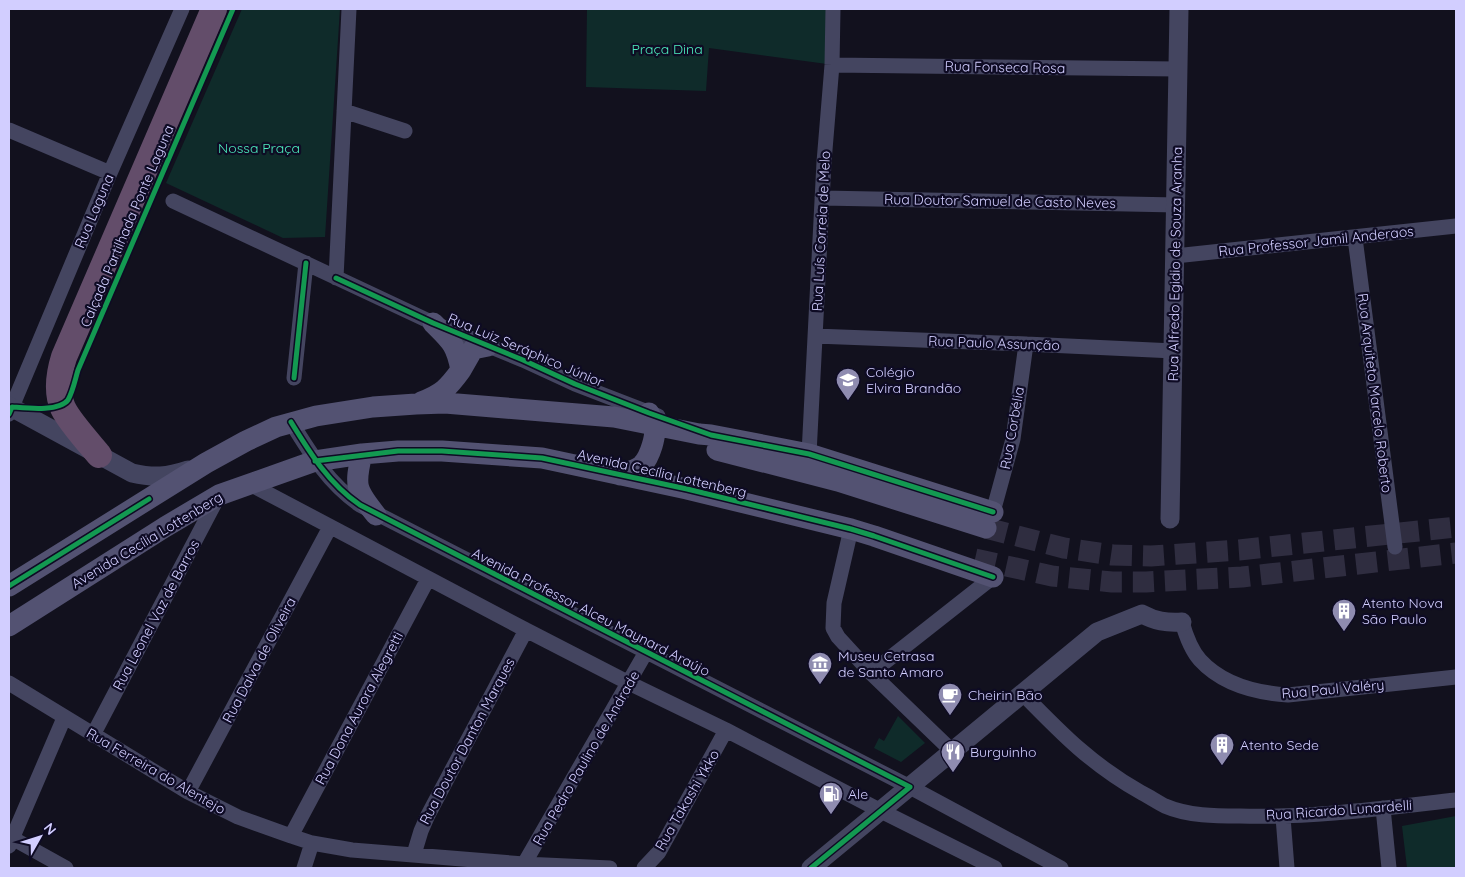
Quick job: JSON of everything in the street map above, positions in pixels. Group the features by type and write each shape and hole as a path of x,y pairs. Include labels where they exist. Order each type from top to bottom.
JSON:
{"highway":[{"path":"99,455 62,406 59,386 60,372 64,357 116,233 214,9"}],"main road":[{"path":"433,323 448,337 456,349 461,370"},
{"path":"416,404 439,395 448,388 473,349 488,346"},
{"path":"9,586 206,463 246,441 291,422 335,412 416,404 445,404 614,417 808,454 989,520"},
{"path":"653,423 663,436 989,520"},
{"path":"620,475 634,470 643,464 649,454 653,423"},
{"name":"Avenida Cecília Lottenberg","path":"9,626 219,495 248,483 315,461 398,451 442,451 542,458 687,490 874,536 993,578"},
{"path":"362,454 358,470 360,494 376,515"},
{"path":"687,490 744,492 797,504 848,518 975,559"}],"street":[{"name":"Rua Laguna","path":"10,409 182,9"},
{"path":"336,278 348,9"},
{"name":"Rua Luís Correia de Melo","path":"808,454 822,198 832,65 833,9"},
{"name":"Rua Alfredo Egidio de Souza Aranha","path":"1170,520 1179,9"},
{"name":"Rua Fonseca Rosa","path":"832,65 1178,69"},
{"path":"344,111 405,131"},
{"path":"9,130 110,173"},
{"name":"Rua Doutor Samuel de Casto Neves","path":"822,198 1177,205"},
{"name":"Rua Luiz Seráphico Júnior","path":"173,201 433,323 575,384 653,423"},
{"name":"Rua Professor Jamil Anderaos","path":"1175,256 1456,226"},
{"name":"Rua Arquiteto Marcelo Roberto","path":"1354,238 1395,547"},
{"path":"294,378 306,263"},
{"name":"Rua Paulo Assunção","path":"815,336 1174,351"},
{"name":"Rua Corbélia","path":"989,520 1013,439 1026,344"},
{"path":"10,409 132,473 151,477 177,474 206,463"},
{"name":"Avenida Professor Alceu Maynard Araújo","path":"291,422 315,461 340,489 351,499 376,515 910,787 1061,868"},
{"path":"248,483 526,630 726,730 881,812 995,868"},
{"name":"Rua Leonel Vaz de Barros","path":"93,735 219,495"},
{"name":"Rua Dalva de Oliveira","path":"188,792 330,527"},
{"path":"851,530 834,603 834,628 838,637 871,673 952,752"},
{"path":"871,673 993,578"},
{"name":"Rua Dona Aurora Alegretti","path":"291,836 428,579"},
{"path":"811,868 1097,632 1142,614 1154,620 1168,623 1182,622"},
{"name":"Rua Paul Valéry","path":"1182,622 1191,647 1200,660 1211,670 1240,685 1274,694 1288,695 1338,691 1456,677"},
{"name":"Rua Doutor Danton Marques","path":"414,854 420,831 526,630"},
{"name":"Rua Pedro Paulino de Andrade","path":"524,864 646,652"},
{"name":"Rua Ferreira do Alentejo","path":"9,683 188,792 238,817 312,843 352,850 524,864 610,868"},
{"name":"Rua Ricardo Lunardelli","path":"1022,694 1089,758 1122,782 1166,806 1202,814 1283,817 1456,800"},
{"path":"64,718 10,842 66,868"},
{"name":"Rua Takashi Ykko","path":"644,868 658,852 726,730"},
{"path":"1383,808 1389,868"},
{"path":"1283,817 1287,868"},
{"path":"304,868 312,843"}],"green space":[{"name":"Nossa Praça","path":"242,9 340,9 325,237 283,238 166,183"},
{"name":"Praça Dina","path":"587,9 829,9 827,64 709,48 706,91 586,87"},
{"path":"898,716 925,743 901,762 874,748 879,738 884,741"},
{"path":"1456,816 1456,868 1407,868 1402,826"}],"tunnel":[{"path":"986,528 1064,548 1112,555 1151,556 1239,550 1456,527"},
{"path":"975,559 1052,576 1112,582 1146,582 1242,577 1456,553"}],"cycle path":[{"name":"Calçada Partilhada Ponte Laguna","path":"9,414 12,407 50,408 64,404 68,400 78,370 233,9"},
{"path":"294,378 306,263"},
{"path":"336,278 433,323 523,360 575,384 649,413 711,435 809,454 993,512"},
{"path":"291,422 330,478 360,505 910,787 811,868"},
{"path":"315,461 398,451 442,451 542,458 687,489 851,529 993,577"},
{"path":"9,586 149,499"}],"place":[{"name":"Colégio Elvira Brandão","path":"848,401"},
{"name":"Atento Nova São Paulo","path":"1344,632"},
{"name":"Museu Cetrasa de Santo Amaro","path":"820,685"},
{"name":"Cheirin Bão","path":"950,716"},
{"name":"Atento Sede","path":"1222,766"},
{"name":"Burguinho","path":"953,773"},
{"name":"Ale","path":"831,815"}]}
